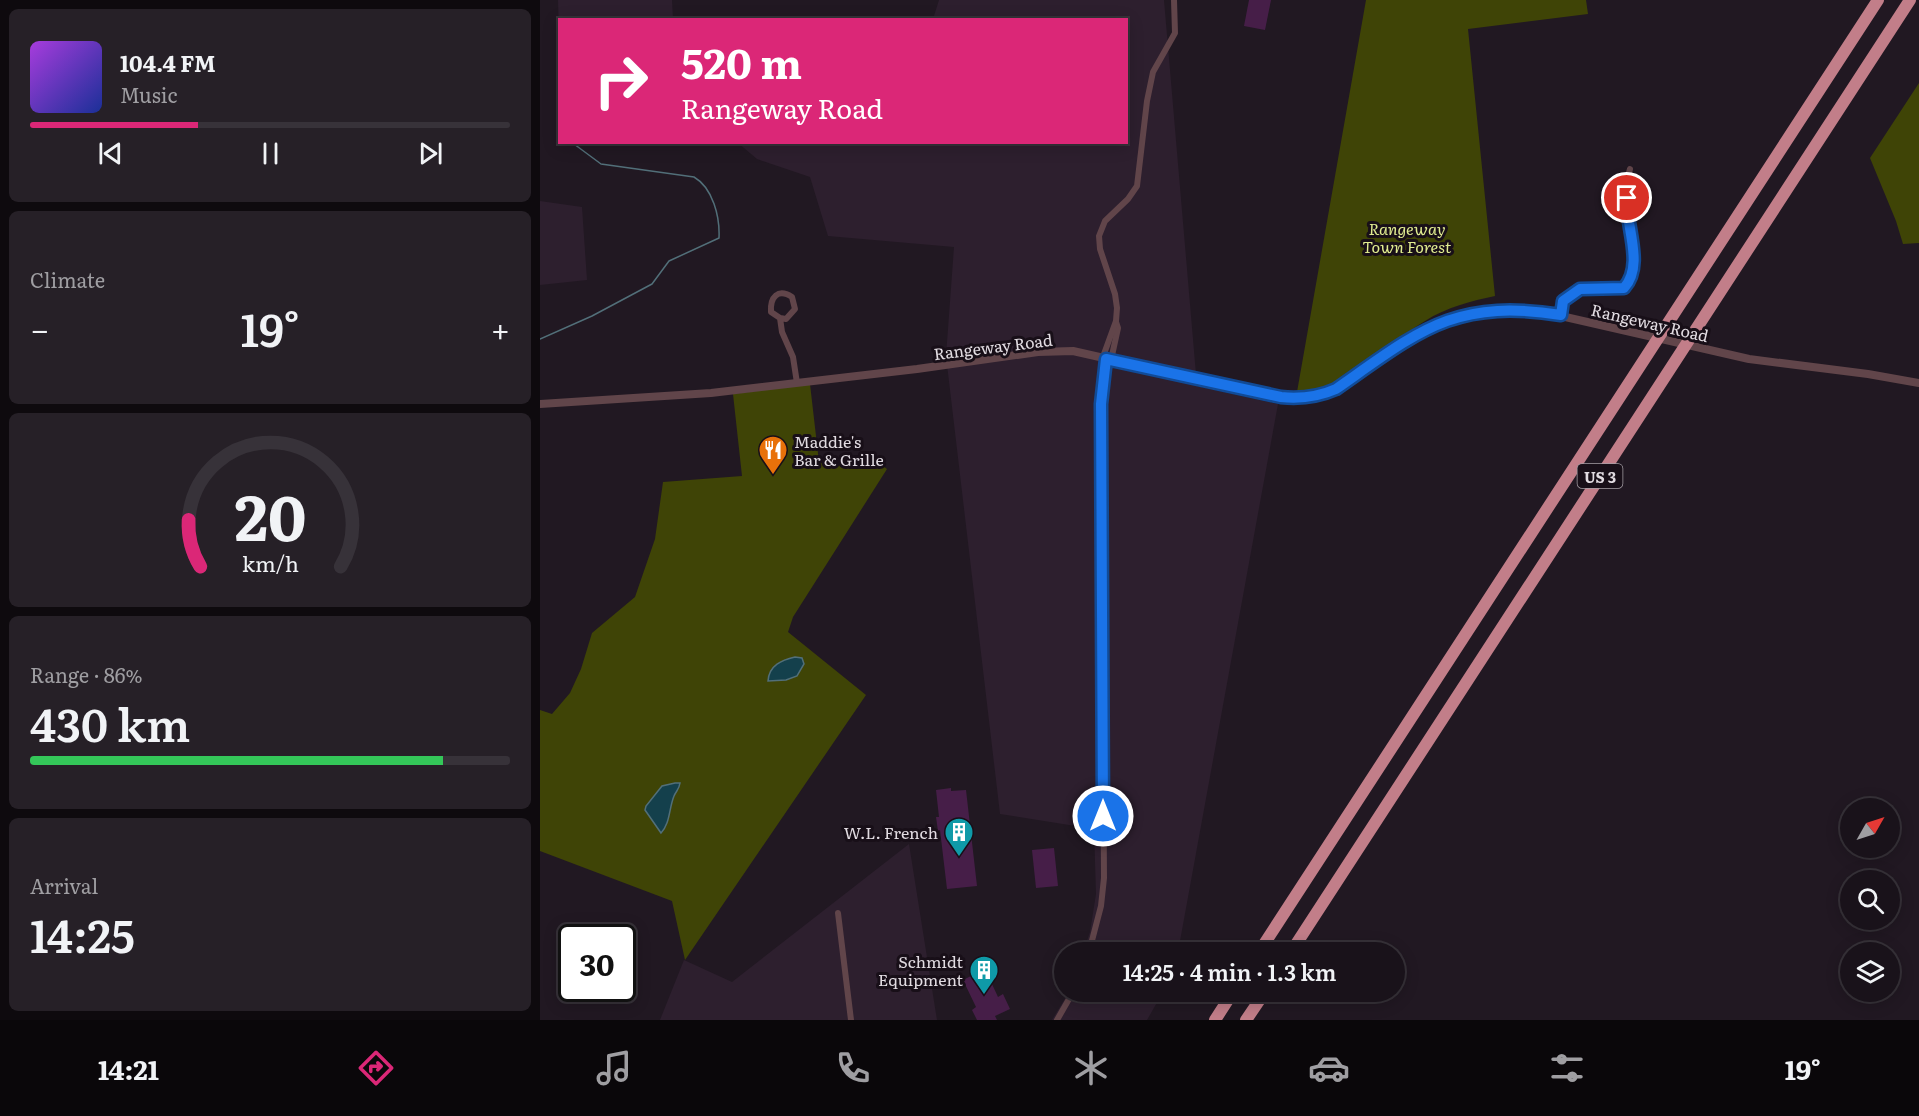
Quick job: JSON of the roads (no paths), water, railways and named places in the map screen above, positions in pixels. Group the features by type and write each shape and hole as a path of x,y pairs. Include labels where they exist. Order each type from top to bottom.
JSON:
{"highway":[{"name":"US 3","path":"1265,942 1878,0"},
{"name":"US 3","path":"1298,942 1910,0"},
{"path":"1215,1020 1227,1002"},
{"path":"1246,1020 1258,1002"}],"street":[{"path":"1092,942 1101,906 1104,878 1101,404 1108,360 1104,354 1116,321 1118,308 1100,249 1099,236 1105,221 1128,199 1137,186 1152,79 1175,33 1174,0"},
{"path":"1561,315 1563,301 1571,293 1588,287 1624,288 1629,280 1634,262 1626,212 1626,184 1630,168"},
{"path":"780,318 786,319 795,309 792,297 786,293 779,293 773,297 771,312 780,318 782,333 793,357 797,383"},
{"name":"Rangeway Road","path":"540,404 711,393 1038,352 1073,351 1281,397 1308,398 1336,389 1410,338 1446,321 1489,310 1525,309 1561,315 1777,364 1868,374 1919,383"},
{"path":"838,913 851,1020"},
{"path":"1057,1020 1067,1002"}],"water":[{"path":"795,657 802,658 804,664 797,676 786,680 768,681 774,667"},
{"path":"680,783 680,785 661,833 645,810 646,806 662,786"}],"waterway":[{"path":"540,339 592,316 652,284 669,261 719,238 717,212 711,196 701,182 694,177 601,164 574,144"}],"place":[{"name":"Maddie's Bar & Grille","path":"773,476"},
{"name":"W.L. French","path":"959,858"},
{"name":"Schmidt Equipment","path":"984,996"}],"park label":[{"name":"Rangeway Town Forest","path":"1407,237"}]}
